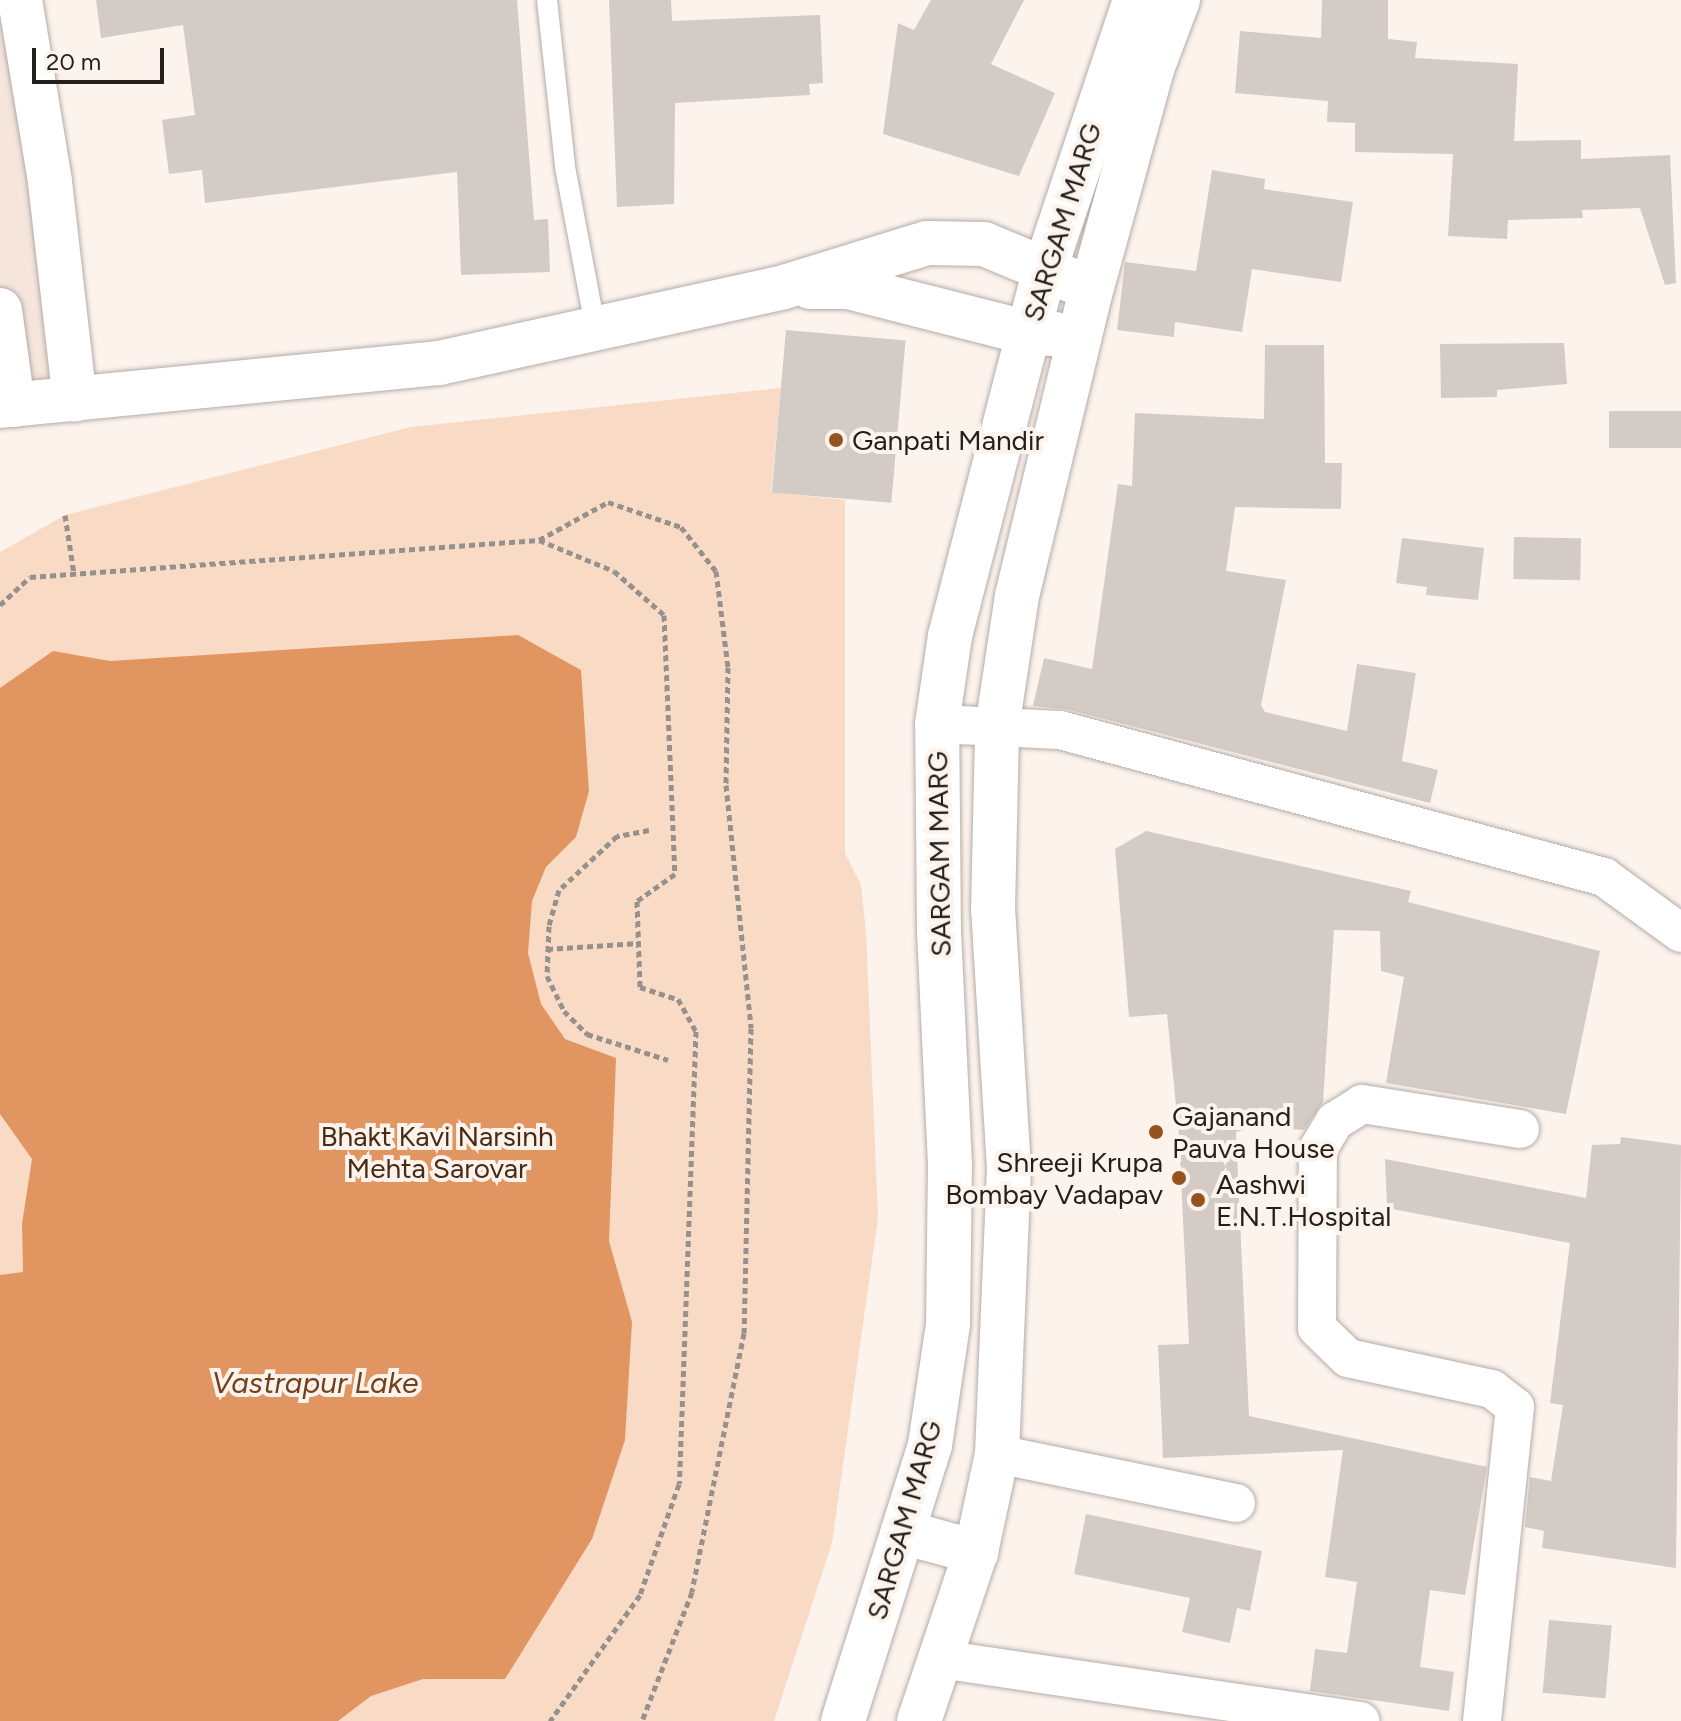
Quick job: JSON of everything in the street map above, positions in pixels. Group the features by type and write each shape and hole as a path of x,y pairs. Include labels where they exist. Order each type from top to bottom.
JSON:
{"main road":[{"path":"20,0 75,400"},
{"name":"SARGAM MARG","path":"843,1721 906,1533 930,1445 948,1325 950,1165 937,724 950,636 1046,266 1135,0"},
{"name":"SARGAM MARG","path":"919,1721 976,1552 997,1454 1009,1169 993,910 997,728 1017,596 1087,307 1152,69 1178,0"},
{"path":"984,244 1044,221 1072,185"},
{"path":"0,310 7,406 439,363 596,331 784,287 927,243 984,244 1046,266 1087,307 1052,335 1028,333 931,305 848,287 784,287"},
{"path":"931,305 964,323 984,349 1000,387 1001,433"},
{"path":"906,1533 976,1552"}],"street":[{"path":"937,724 1060,730 1604,877 1681,933"},
{"path":"1482,1721 1515,1407 1492,1389 1348,1358 1317,1328 1318,1149 1335,1121 1362,1104 1520,1129"},
{"path":"997,1454 1236,1503"},
{"path":"940,1659 1360,1721"}],"lane":[{"path":"547,0 565,167 596,331"}],"path":[{"path":"0,605 30,577 539,540 608,502 681,527 716,571 728,667 726,785 751,1028 744,1333 692,1592 642,1721"},
{"path":"65,515 74,574"},
{"path":"539,540 614,571 664,615 675,874 637,901 640,987 678,999 696,1031 679,1484 640,1595 550,1721"},
{"path":"649,830 617,836 559,890 547,949 547,976 564,1011 587,1034 668,1060"},
{"path":"547,949 639,943"}],"shaded area":[{"path":"0,0 7,0 57,390 0,397"}],"green space":[{"name":"Bhakt Kavi Narsinh Mehta Sarovar","path":"781,388 771,492 845,500 845,853 861,885 866,932 878,1218 832,1543 774,1721 0,1721 0,552 65,515 411,427"}],"water":[{"name":"Vastrapur Lake","path":"518,635 581,670 589,791 576,837 546,867 532,901 528,953 541,1004 565,1039 616,1058 609,1241 632,1322 625,1440 592,1539 505,1679 423,1679 371,1696 338,1721 0,1721 0,1275 23,1272 22,1224 32,1159 0,1114 0,688 53,651 110,661"}],"building":[{"path":"96,0 517,0 534,220 548,219 550,272 461,275 457,172 205,203 202,170 169,174 162,120 195,115 183,25 101,38"},
{"path":"609,0 671,0 672,21 820,15 823,83 809,84 810,95 675,103 674,204 617,207"},
{"path":"931,0 1024,0 991,64 1055,93 1019,176 883,134 898,23 914,30"},
{"path":"1322,0 1388,0 1388,39 1417,42 1415,58 1518,64 1514,141 1581,140 1581,159 1670,155 1676,283 1665,285 1640,208 1582,210 1583,218 1508,220 1507,239 1448,236 1453,154 1355,152 1355,123 1327,122 1328,101 1235,93 1240,31 1321,38"},
{"path":"1212,170 1265,179 1264,189 1353,202 1341,282 1252,269 1242,332 1175,322 1174,337 1117,330 1125,262 1196,271"},
{"name":"Ganpati Mandir","path":"786,330 906,340 891,503 772,492"},
{"path":"1564,343 1567,384 1497,390 1497,397 1441,398 1440,344"},
{"path":"1265,345 1324,345 1325,463 1342,463 1341,509 1235,507 1226,571 1286,580 1261,705 1265,712 1347,731 1357,664 1416,673 1402,761 1438,770 1430,803 1066,709 1033,706 1044,658 1092,669 1118,484 1132,486 1135,413 1264,419"},
{"path":"1609,411 1681,411 1681,448 1609,448"},
{"path":"1514,537 1581,538 1580,580 1513,579"},
{"path":"1402,538 1484,548 1478,600 1426,595 1427,587 1396,583"},
{"path":"1146,831 1411,891 1408,902 1600,951 1566,1114 1386,1083 1404,977 1381,971 1380,931 1334,930 1323,1102 1304,1130 1255,1127 1236,1132 1249,1416 1487,1467 1465,1595 1430,1590 1420,1667 1454,1672 1449,1711 1310,1691 1315,1649 1347,1653 1357,1582 1325,1577 1343,1450 1163,1458 1158,1345 1189,1344 1179,1136 1167,1014 1129,1017 1115,849"},
{"path":"1621,1137 1681,1145 1676,1568 1542,1548 1544,1531 1525,1527 1530,1477 1551,1481 1563,1405 1550,1403 1570,1243 1387,1208 1385,1159 1586,1198 1592,1145 1620,1144"},
{"path":"1086,1514 1262,1551 1250,1611 1237,1608 1230,1643 1182,1632 1190,1598 1074,1574"},
{"path":"1549,1620 1612,1625 1605,1698 1543,1693"}],"place":[{"name":"Ganpati Mandir","path":"836,440"},
{"name":"Gajanand Pauva House","path":"1156,1132"},
{"name":"Shreeji Krupa Bombay Vadapav","path":"1179,1178"},
{"name":"Aashwi E.N.T.Hospital","path":"1198,1200"}]}
